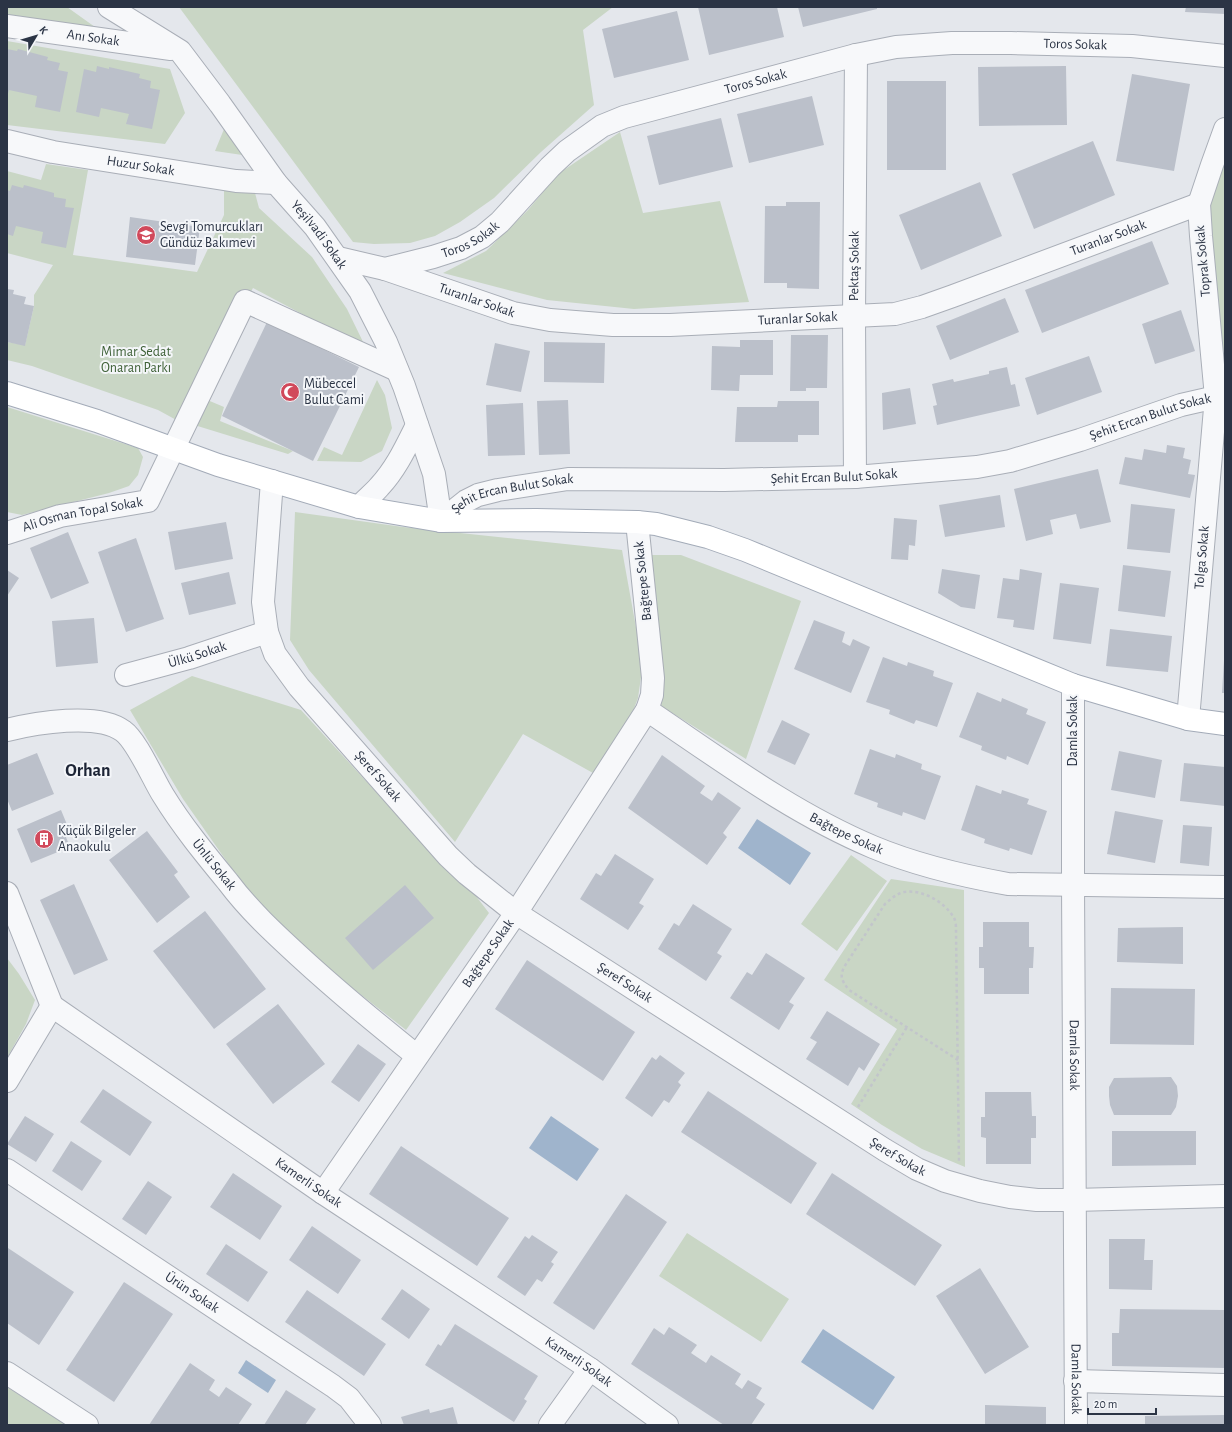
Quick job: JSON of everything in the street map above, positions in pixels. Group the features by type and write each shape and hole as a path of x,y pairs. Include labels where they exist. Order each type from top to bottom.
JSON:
{"main road":[{"path":"7,393 97,421 218,465 358,507 441,521 536,520 636,522 656,524 679,529 745,550 1073,685 1188,719 1225,724"}],"street":[{"name":"Yeşilvadi Sokak","path":"109,7 180,51 276,183 315,227 360,291 374,315 397,370 417,425 434,474 441,521"},
{"name":"Anı Sokak","path":"7,26 180,51"},
{"name":"Toros Sokak","path":"338,258 385,269 462,248 482,237 500,222 556,161 567,151 602,126 624,117 856,55 896,47 1012,43 1132,46 1225,56"},
{"name":"Pektaş Sokak","path":"855,477 854,317 856,55"},
{"name":"Toprak Sokak","path":"1220,395 1202,249 1200,204 1225,129"},
{"name":"Huzur Sokak","path":"7,141 53,152 152,168 236,181 276,183"},
{"name":"Turanlar Sokak","path":"385,269 513,313 550,320 613,325 670,325 895,314 922,307 1200,204"},
{"path":"174,449 245,301 397,370"},
{"name":"Şehit Ercan Bulut Sokak","path":"441,521 466,501 478,495 498,490 568,479 724,480 855,477 977,467 1010,461 1080,440 1181,405 1220,395"},
{"name":"Tolga Sokak","path":"1188,719 1220,395"},
{"path":"358,507 379,487 391,471 402,455 417,425"},
{"name":"Ali Osman Topal Sokak","path":"7,533 60,516 148,502 174,449"},
{"name":"Şeref Sokak","path":"272,481 263,602 267,632 275,654 299,687 448,856 467,874 516,913 847,1126 917,1169 945,1181 980,1191 1010,1197 1037,1200 1225,1196"},
{"name":"Bağtepe Sokak","path":"323,1193 516,913 647,710 652,695 653,678 636,522"},
{"name":"Ülkü Sokak","path":"126,676 189,658 267,632"},
{"name":"Damla Sokak","path":"1073,685 1076,1425"},
{"name":"Bağtepe Sokak","path":"647,710 776,797 804,813 875,848 932,867 1008,884 1225,887"},
{"name":"Ünlü Sokak","path":"7,730 25,725 57,721 88,720 110,725 122,731 132,741 163,795 190,835 229,885 262,922 350,1002 417,1056"},
{"path":"7,893 52,1006 7,1081"},
{"name":"Kamerli Sokak","path":"52,1006 323,1193 590,1369 667,1425"},
{"name":"Ürün Sokak","path":"7,1170 333,1386 349,1398 370,1425"},
{"path":"550,1425 590,1369"},
{"path":"7,1373 87,1425"},
{"path":"1075,1381 1225,1385"}],"path":[{"path":"958,1060 849,990 841,977 842,970 885,904 893,896 903,892 916,892 935,899 946,907 955,919 958,1060 959,1185"},
{"path":"847,1126 907,1027"}],"green space":[{"path":"7,7 67,7 102,32 7,18"},
{"path":"179,7 613,7 583,30 594,105 541,152 494,198 460,222 435,236 410,243 374,244 353,242"},
{"path":"7,41 170,69 185,113 165,144 7,125"},
{"path":"229,117 249,156 215,151"},
{"path":"620,132 643,213 720,201 749,302 634,309 547,300 443,273 486,251 528,210 558,174"},
{"path":"1225,158 1225,360 1213,293 1207,226 1216,178"},
{"name":"Mimar Sedat Onaran Parkı","path":"46,164 88,170 73,255 197,272 224,215 224,184 255,193 259,208 312,257 347,309 366,348 253,288 180,422 158,410 32,366 7,360 7,342 25,345 34,306 34,295 53,265 7,253 7,171 41,180"},
{"path":"377,380 385,395 392,428 382,451 361,462 317,461 324,447 342,455"},
{"path":"205,399 224,407 220,421 293,451 288,454 191,424"},
{"path":"7,407 138,448 143,457 138,475 129,486 109,493 22,515 7,512"},
{"path":"295,512 403,527 622,550 639,644 642,670 638,698 632,714 593,773 523,734 455,842 309,670 290,640"},
{"path":"649,555 681,555 801,601 746,759 661,706 662,688"},
{"path":"192,676 301,710 441,863 469,887 489,913 406,1030 309,954 251,896 183,799 130,710"},
{"path":"851,855 887,881 837,951 801,924"},
{"path":"891,879 964,890 965,1167 922,1149 851,1104 897,1029 824,980"},
{"path":"7,958 35,1000 26,1024 7,1058"},
{"path":"687,1233 789,1299 761,1342 659,1276"},
{"path":"7,1387 67,1425 7,1425"}],"water":[{"path":"757,819 811,853 790,885 738,848"},
{"path":"551,1116 599,1149 577,1181 529,1148"},
{"path":"823,1329 895,1377 873,1410 801,1362"},
{"path":"246,1360 276,1380 268,1393 238,1373"}],"building":[{"path":"698,7 777,7 784,37 709,55"},
{"path":"798,7 877,7 877,9 803,27"},
{"path":"1186,7 1225,7 1225,14 1185,12"},
{"path":"677,11 689,60 614,78 602,29"},
{"path":"7,49 17,51 18,49 48,57 47,60 60,63 58,70 68,72 60,112 35,107 37,96 9,90 7,97"},
{"path":"97,66 109,69 109,67 140,74 139,78 151,81 150,88 160,90 152,129 126,124 129,114 101,108 99,117 76,112 84,69 96,72"},
{"path":"1066,66 1067,125 979,126 978,67"},
{"path":"1132,74 1190,84 1174,171 1116,161"},
{"path":"887,81 946,81 946,170 887,170"},
{"path":"812,96 824,145 749,163 737,114"},
{"path":"721,118 733,167 659,185 647,136"},
{"path":"1093,141 1115,195 1034,229 1012,174"},
{"path":"980,182 1002,236 921,270 899,215"},
{"path":"12,185 23,188 24,185 54,193 54,197 66,199 65,207 74,208 66,248 41,243 43,232 16,226 13,236 7,234 7,190 10,191"},
{"path":"786,202 820,202 819,289 787,288 787,283 764,283 765,206 786,206"},
{"name":"Sevgi Tomurcukları Gündüz Bakımevi","path":"130,217 200,227 195,265 126,257"},
{"path":"1152,241 1169,284 1042,333 1025,290"},
{"path":"7,289 14,290 13,294 26,297 24,304 34,306 25,346 7,342"},
{"path":"1005,298 1019,332 950,360 936,326"},
{"path":"1181,310 1195,351 1155,364 1142,324"},
{"name":"Mübeccel Bulut Cami","path":"267,322 359,367 313,461 222,416"},
{"path":"791,335 828,335 827,388 806,388 806,391 790,391"},
{"path":"740,340 773,340 773,375 740,375 739,391 711,390 712,346 740,347"},
{"path":"544,342 605,343 604,383 544,382"},
{"path":"495,343 530,351 521,392 486,385"},
{"path":"1089,356 1102,392 1037,415 1025,378"},
{"path":"1007,367 1011,385 1015,384 1020,406 937,425 933,406 937,405 932,384 953,379 954,382 989,374 989,371"},
{"path":"910,388 916,424 883,430 882,393"},
{"path":"568,400 570,454 539,455 537,401"},
{"path":"778,401 819,401 819,435 798,435 798,442 735,442 737,407 777,407"},
{"path":"523,403 525,455 488,456 486,405"},
{"path":"1167,445 1185,448 1183,458 1191,460 1188,474 1195,475 1190,498 1119,484 1125,457 1142,460 1144,449 1166,453"},
{"path":"1098,469 1111,522 1080,529 1076,514 1050,520 1053,534 1026,541 1014,489"},
{"path":"1000,495 1005,527 945,537 939,505"},
{"path":"1131,504 1175,509 1170,553 1127,549"},
{"path":"894,518 917,520 915,546 909,545 908,560 891,559"},
{"path":"226,522 233,559 175,570 168,532"},
{"path":"68,532 89,583 51,599 30,548"},
{"path":"136,538 164,619 126,632 98,552"},
{"path":"1123,565 1171,571 1165,617 1118,611"},
{"path":"942,569 980,575 975,609 961,607 938,593"},
{"path":"1020,569 1042,573 1034,630 1013,627 1014,620 997,618 1003,578 1019,580"},
{"path":"7,570 19,578 7,596"},
{"path":"229,572 236,604 189,615 181,583"},
{"path":"1060,583 1099,588 1091,644 1053,639"},
{"path":"94,618 98,663 56,667 52,621"},
{"path":"814,620 845,632 842,642 850,646 853,639 870,647 851,693 794,669"},
{"path":"1110,629 1172,636 1168,672 1106,666"},
{"path":"883,657 907,666 908,662 934,671 933,676 953,683 937,727 916,720 914,724 889,714 890,710 866,702"},
{"path":"1224,660 1225,693 1222,693"},
{"path":"977,692 1001,702 1002,698 1028,709 1026,714 1046,722 1028,765 1007,756 1006,760 981,750 982,746 959,737"},
{"path":"782,720 810,734 795,765 767,752"},
{"path":"870,749 895,758 896,754 922,764 921,769 941,776 925,820 903,812 902,816 877,807 878,803 854,794"},
{"path":"1119,751 1162,760 1155,798 1111,790"},
{"path":"37,753 54,794 12,811 7,799 7,765"},
{"path":"662,755 705,786 700,793 712,801 718,792 741,808 723,833 727,837 707,865 628,808"},
{"path":"1184,763 1225,767 1225,806 1180,801"},
{"path":"976,785 1001,794 1002,790 1029,799 1027,804 1047,811 1032,855 1010,848 1009,851 984,843 985,839 961,830"},
{"name":"Küçük Bilgeler Anaokulu","path":"61,810 68,827 63,830 70,847 31,863 17,829"},
{"path":"1115,811 1163,820 1155,863 1107,854"},
{"path":"1183,825 1212,827 1209,866 1180,863"},
{"path":"147,831 178,872 174,875 190,897 157,923 109,860"},
{"path":"615,854 654,879 639,903 644,906 628,930 580,899 596,873 601,876"},
{"path":"74,884 108,960 74,975 40,900"},
{"path":"405,885 434,918 373,970 345,938"},
{"path":"693,904 732,929 717,953 722,956 706,981 658,949 674,923 679,926"},
{"path":"205,911 266,989 214,1029 153,951"},
{"path":"983,922 1029,922 1029,947 1034,947 1033,968 1029,968 1029,994 984,994 984,968 979,968 979,947 983,947"},
{"path":"1183,927 1183,964 1117,962 1118,928"},
{"path":"766,953 805,978 789,1002 794,1005 779,1030 730,998 747,972 752,975"},
{"path":"527,960 635,1032 603,1081 495,1009"},
{"path":"1111,988 1195,989 1194,1045 1110,1044"},
{"path":"278,1004 325,1064 273,1104 226,1044"},
{"path":"827,1011 880,1044 864,1071 859,1067 848,1086 806,1059 817,1042 810,1038"},
{"path":"358,1044 386,1064 359,1102 331,1082"},
{"path":"660,1055 685,1073 678,1082 681,1085 669,1103 664,1100 652,1117 625,1098 652,1057 656,1060"},
{"path":"1171,1077 1177,1086 1178,1096 1176,1107 1171,1115 1114,1115 1110,1105 1109,1087 1114,1078"},
{"path":"103,1089 152,1122 130,1156 80,1122"},
{"path":"708,1091 817,1163 791,1204 681,1132"},
{"path":"985,1092 1031,1092 1032,1116 1036,1116 1036,1138 1031,1138 1031,1164 986,1164 986,1138 981,1137 981,1117 985,1117"},
{"path":"25,1116 54,1134 36,1162 7,1144"},
{"path":"1112,1131 1196,1131 1196,1165 1112,1166"},
{"path":"71,1141 102,1161 82,1191 52,1171"},
{"path":"401,1146 509,1218 477,1266 369,1194"},
{"path":"233,1173 282,1206 260,1240 210,1207"},
{"path":"832,1173 942,1245 915,1286 806,1214"},
{"path":"148,1181 172,1197 146,1235 122,1219"},
{"path":"626,1194 667,1222 594,1330 553,1303"},
{"path":"312,1226 361,1260 338,1294 289,1260"},
{"path":"532,1235 558,1252 551,1262 554,1264 542,1282 537,1279 525,1296 497,1277 525,1236 529,1239"},
{"path":"1109,1239 1145,1239 1144,1260 1153,1260 1152,1290 1109,1289"},
{"path":"226,1244 268,1272 248,1302 206,1274"},
{"path":"8,1248 74,1292 39,1345 7,1323"},
{"path":"980,1268 1029,1347 985,1374 936,1296"},
{"path":"124,1282 173,1314 114,1402 66,1370"},
{"path":"402,1289 430,1309 409,1339 381,1319"},
{"path":"307,1290 386,1344 364,1376 285,1322"},
{"path":"1120,1309 1225,1310 1225,1368 1112,1366 1112,1333 1119,1333"},
{"path":"455,1324 538,1376 524,1399 527,1401 514,1422 425,1365 438,1344 441,1346"},
{"path":"669,1327 697,1345 691,1353 706,1363 711,1355 741,1374 735,1384 742,1389 748,1380 762,1388 756,1398 765,1404 751,1425 724,1425 631,1364 654,1328 664,1335"},
{"path":"190,1363 215,1380 209,1390 219,1397 226,1387 252,1404 238,1425 149,1425"},
{"path":"286,1390 316,1409 305,1425 264,1425"},
{"path":"985,1405 1046,1407 1046,1425 985,1425"},
{"path":"453,1407 458,1425 404,1425 401,1417 429,1409 430,1413"},
{"path":"1225,1415 1225,1425 1145,1425 1145,1416"}],"place":[{"name":"Sevgi Tomurcukları Gündüz Bakımevi","path":"146,235"},
{"name":"Mübeccel Bulut Cami","path":"290,392"},
{"name":"Küçük Bilgeler Anaokulu","path":"44,839"}],"district":[{"name":"Orhan","path":"88,771"}]}
